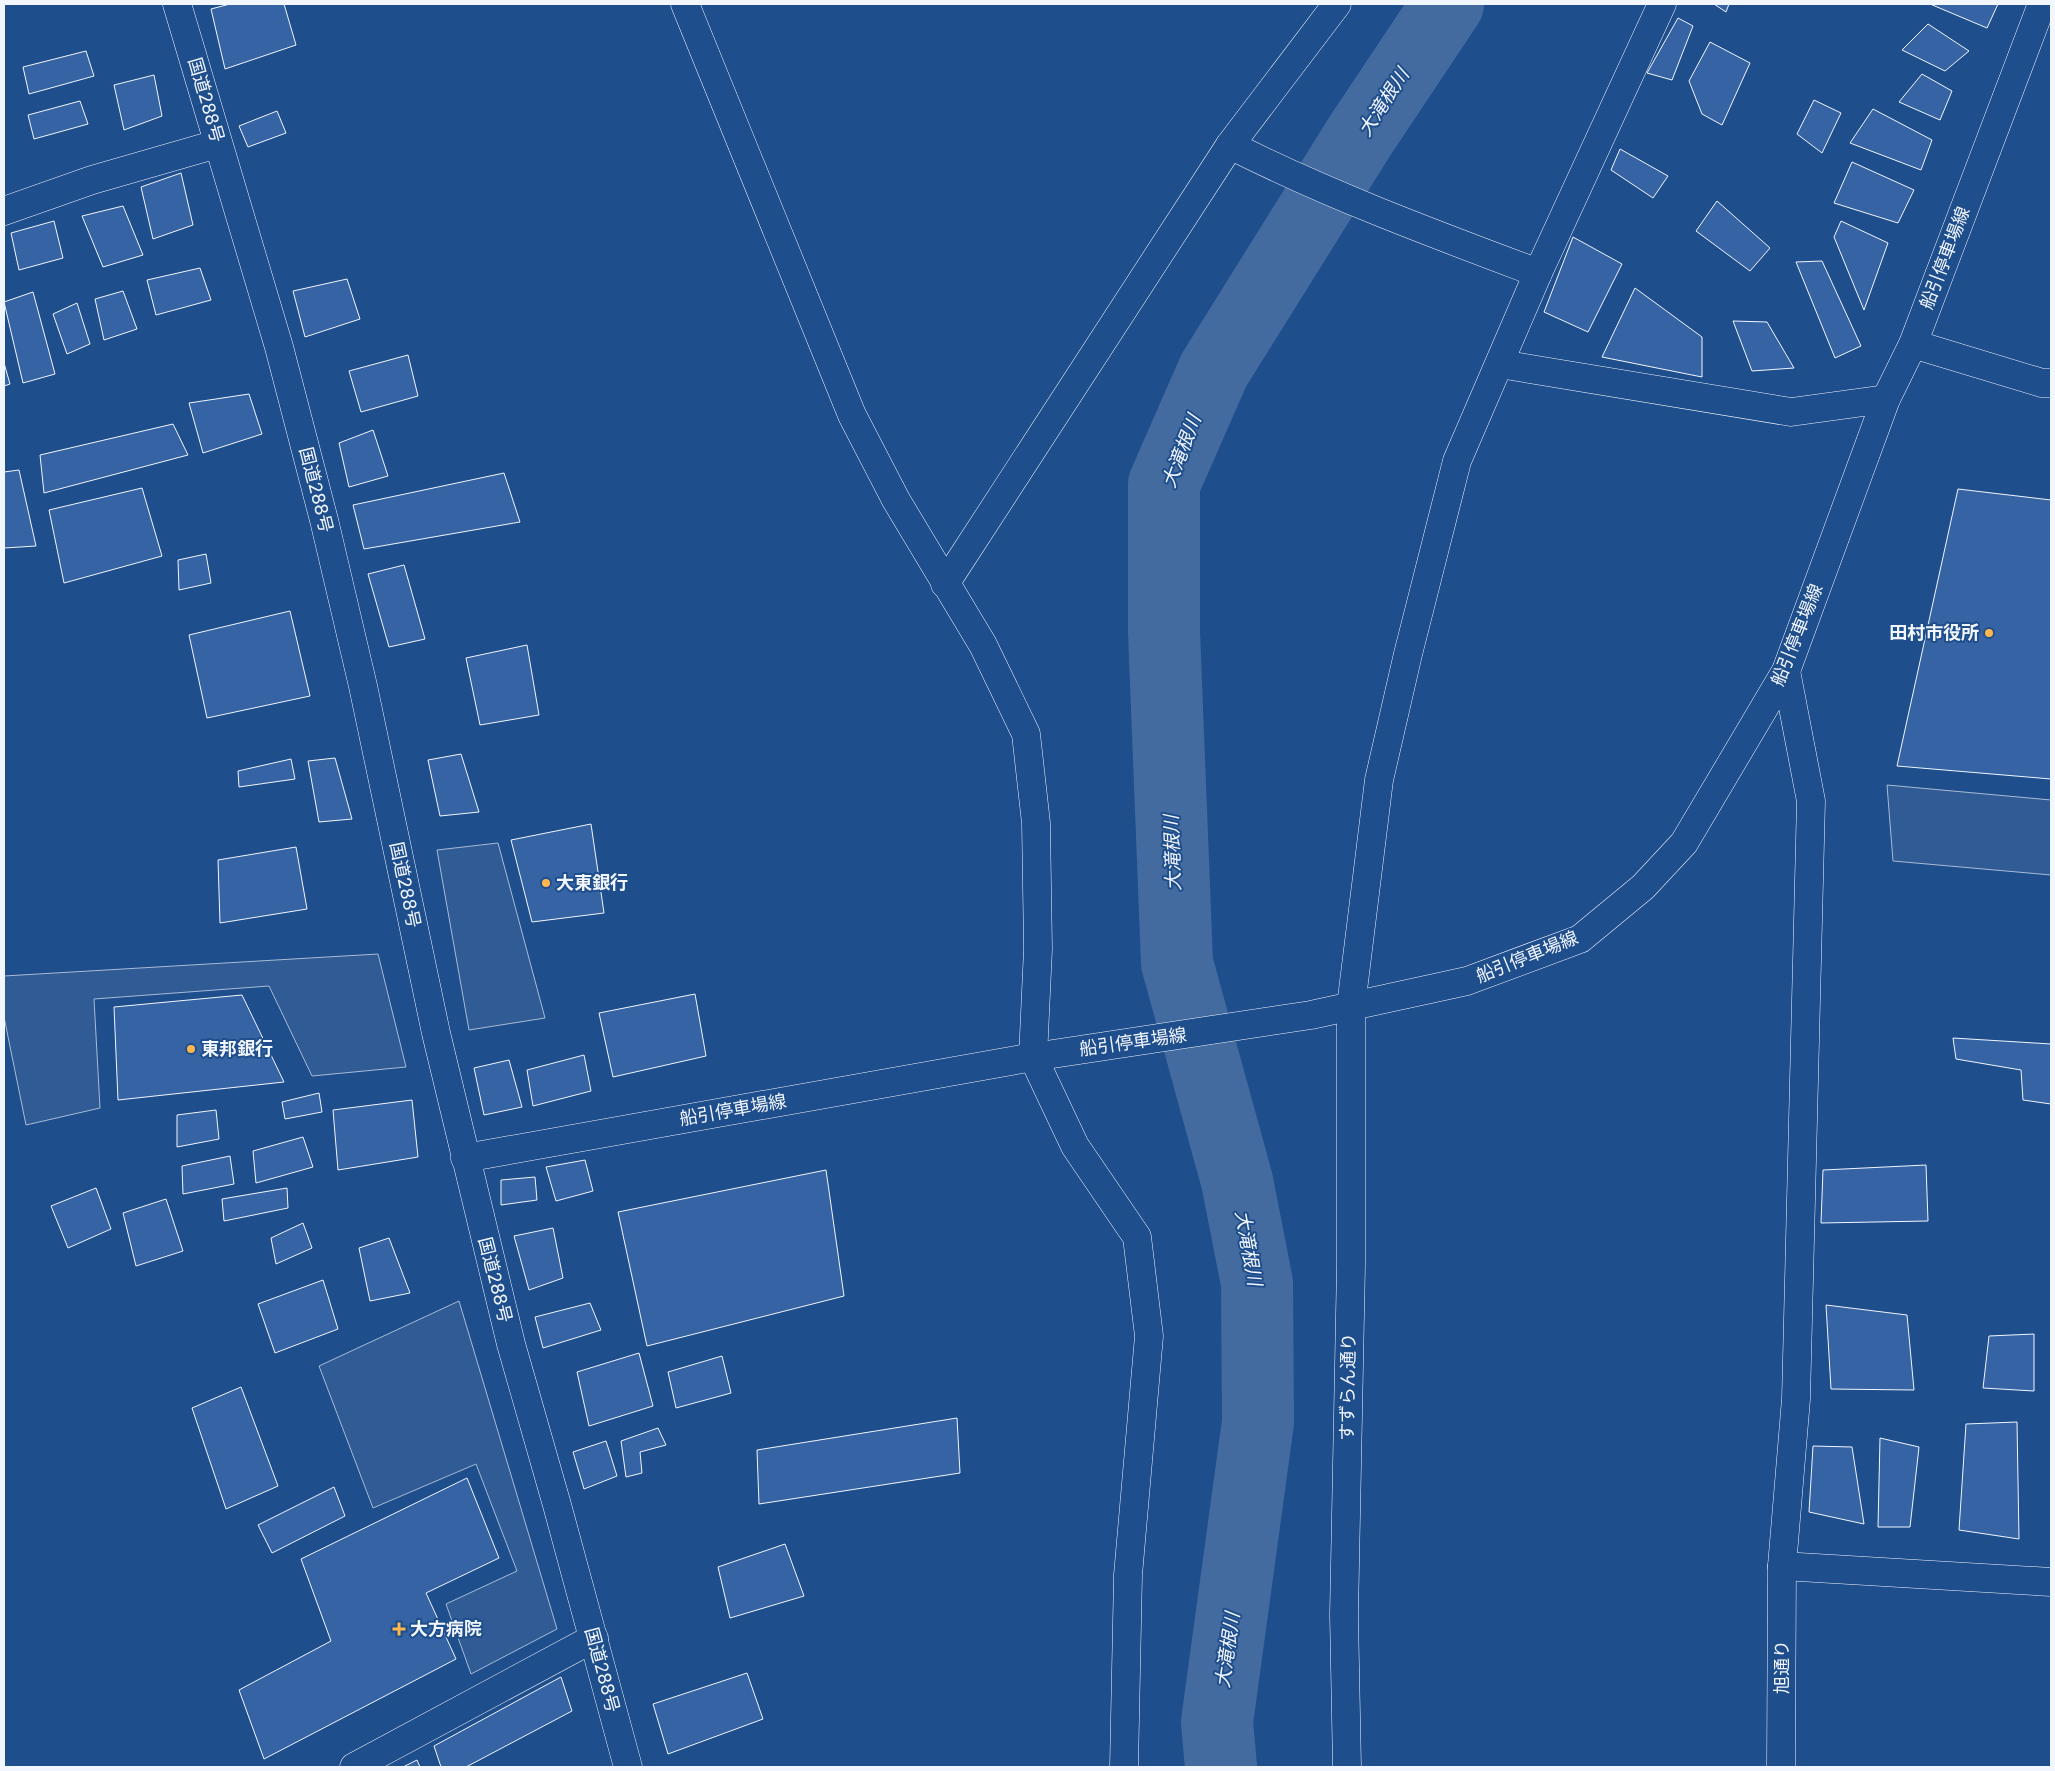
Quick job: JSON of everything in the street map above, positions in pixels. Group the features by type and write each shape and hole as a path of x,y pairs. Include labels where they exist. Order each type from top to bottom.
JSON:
{"main road":[{"name":"国道288号","path":"177,4 279,347 324,520 364,686 436,1033 465,1158 511,1344 558,1504 628,1767"},
{"path":"685,4 852,416 896,500 983,645 1026,734 1036,833 1038,949 1033,1056 1075,1146 1137,1237 1149,1336 1128,1575 1124,1767"},
{"path":"945,584 1230,145 1337,4"},
{"name":"すずらん通り","path":"1347,1767 1344,1615 1351,1266 1351,1006 1379,780 1408,654 1457,461 1538,273 1662,4"},
{"name":"船引停車場線","path":"465,1158 1033,1056 1311,1015 1467,981 1580,939 1643,887 1684,843 1786,671 1886,400 1913,344 2042,4"},
{"path":"4,211 92,180 218,144"},
{"path":"1230,145 1277,169 1407,223 1538,273"},
{"path":"1913,344 2042,383 2051,383"},
{"path":"1500,364 1791,412 1886,400"},
{"name":"旭通り","path":"1781,1767 1782,1566 1796,1399 1811,801 1786,671"},
{"path":"1782,1566 2051,1582"},
{"path":"354,1767 594,1638"}],"shaded area":[{"path":"1887,785 2051,800 2051,875 1893,861"},
{"path":"498,843 545,1018 469,1030 437,850"},
{"path":"378,954 406,1067 312,1076 269,986 94,999 100,1108 26,1125 4,1017 4,976"},
{"path":"459,1301 557,1629 471,1674 446,1604 517,1571 476,1464 373,1508 319,1366"}],"building":[{"path":"230,4 284,4 296,45 225,69 211,9"},
{"path":"1714,4 1729,4 1726,12"},
{"path":"1930,4 1998,4 1987,28"},
{"path":"1678,18 1693,26 1672,80 1647,73"},
{"path":"1928,24 1969,51 1945,71 1902,50"},
{"path":"1710,42 1750,63 1722,125 1702,114 1689,81"},
{"path":"86,51 94,76 29,94 23,67"},
{"path":"1922,74 1952,91 1940,120 1899,102"},
{"path":"154,75 162,116 124,130 114,85"},
{"path":"1814,100 1841,113 1822,153 1797,134"},
{"path":"80,101 88,124 34,139 28,115"},
{"path":"1873,109 1932,140 1921,170 1850,143"},
{"path":"277,111 286,133 248,147 239,126"},
{"path":"1620,149 1668,176 1653,198 1611,170"},
{"path":"1852,162 1914,190 1898,223 1834,203"},
{"path":"181,173 193,225 153,239 141,187"},
{"path":"1717,201 1770,248 1750,271 1696,231"},
{"path":"123,206 143,255 103,267 82,216"},
{"path":"54,221 63,258 19,270 11,233"},
{"path":"1841,221 1888,243 1864,310 1834,237"},
{"path":"1573,237 1622,264 1588,332 1544,312"},
{"path":"1822,261 1861,346 1835,358 1796,262"},
{"path":"200,268 211,300 156,315 147,280"},
{"path":"347,279 360,319 305,337 293,291"},
{"path":"1635,288 1702,337 1702,377 1602,357"},
{"path":"123,291 137,329 104,340 95,299"},
{"path":"33,292 55,374 23,383 4,302"},
{"path":"77,303 90,344 67,354 53,314"},
{"path":"1733,321 1767,322 1794,368 1752,371"},
{"path":"408,355 418,396 361,412 349,371"},
{"path":"4,363 10,384 4,386"},
{"path":"249,394 262,434 203,453 189,403"},
{"path":"173,424 188,455 44,493 40,455"},
{"path":"373,430 388,476 349,487 339,443"},
{"path":"19,470 36,546 4,548 4,472"},
{"path":"504,473 520,522 364,549 353,505"},
{"path":"142,488 162,556 64,583 49,510"},
{"name":"田村市役所","path":"1958,489 2051,500 2051,779 1897,766"},
{"path":"206,554 211,583 179,590 178,560"},
{"path":"404,565 425,639 389,647 368,574"},
{"path":"290,611 310,696 207,718 189,635"},
{"path":"527,645 539,715 480,725 466,658"},
{"path":"461,754 479,812 440,816 428,760"},
{"path":"335,758 352,819 319,822 308,761"},
{"path":"291,759 295,779 239,787 238,771"},
{"path":"591,824 604,913 532,922 511,840"},
{"path":"296,847 307,909 220,923 218,860"},
{"path":"695,994 706,1056 613,1077 599,1013"},
{"path":"242,995 284,1082 118,1100 114,1007"},
{"path":"1953,1038 2051,1044 2051,1104 2023,1100 2021,1070 1956,1059"},
{"path":"584,1055 591,1091 533,1106 527,1070"},
{"path":"509,1060 522,1107 484,1115 474,1068"},
{"path":"319,1093 322,1112 285,1119 282,1102"},
{"path":"412,1100 418,1157 338,1170 333,1110"},
{"path":"216,1110 219,1139 177,1147 177,1115"},
{"path":"303,1137 313,1167 256,1183 253,1151"},
{"path":"230,1156 234,1184 183,1194 182,1166"},
{"path":"585,1160 593,1191 556,1201 546,1167"},
{"path":"1926,1165 1928,1221 1821,1223 1823,1170"},
{"path":"826,1170 844,1296 647,1346 618,1212"},
{"path":"535,1177 537,1200 501,1205 501,1180"},
{"path":"96,1188 111,1229 68,1248 51,1206"},
{"path":"287,1188 288,1208 224,1221 222,1199"},
{"path":"166,1199 183,1251 136,1266 123,1213"},
{"path":"303,1223 312,1248 276,1264 271,1238"},
{"path":"553,1228 563,1278 529,1290 514,1236"},
{"path":"389,1238 410,1293 370,1301 359,1248"},
{"path":"323,1280 338,1329 275,1353 258,1304"},
{"path":"590,1303 601,1330 543,1348 535,1317"},
{"path":"1826,1305 1907,1315 1914,1390 1831,1389"},
{"path":"2034,1334 2034,1391 1983,1388 1989,1336"},
{"path":"639,1353 653,1406 589,1426 577,1372"},
{"path":"722,1356 731,1393 676,1408 668,1372"},
{"path":"241,1387 278,1486 226,1509 192,1408"},
{"path":"957,1418 960,1473 759,1504 757,1450"},
{"path":"2017,1422 2019,1539 1959,1530 1966,1424"},
{"path":"658,1428 666,1445 640,1452 642,1473 626,1477 621,1441"},
{"path":"1880,1438 1919,1447 1910,1527 1878,1527"},
{"path":"606,1441 617,1476 584,1489 573,1452"},
{"path":"1813,1446 1852,1447 1864,1524 1809,1512"},
{"path":"467,1478 499,1558 426,1593 456,1659 264,1759 239,1690 331,1641 301,1559"},
{"path":"334,1487 345,1516 272,1553 258,1525"},
{"path":"785,1544 804,1596 730,1618 718,1567"},
{"path":"747,1673 763,1719 668,1754 653,1704"},
{"path":"561,1677 572,1711 466,1767 441,1767 434,1746"},
{"path":"417,1760 420,1767 403,1767"}],"waterway":[{"name":"大滝根川","path":"1221,1767 1217,1722 1258,1422 1257,1283 1237,1181 1177,963 1164,632 1164,484 1214,370 1360,136 1448,4"}],"place":[{"name":"田村市役所","path":"1989,633"},
{"name":"大東銀行","path":"546,883"},
{"name":"東邦銀行","path":"191,1049"},
{"name":"大方病院","path":"399,1629"}]}
